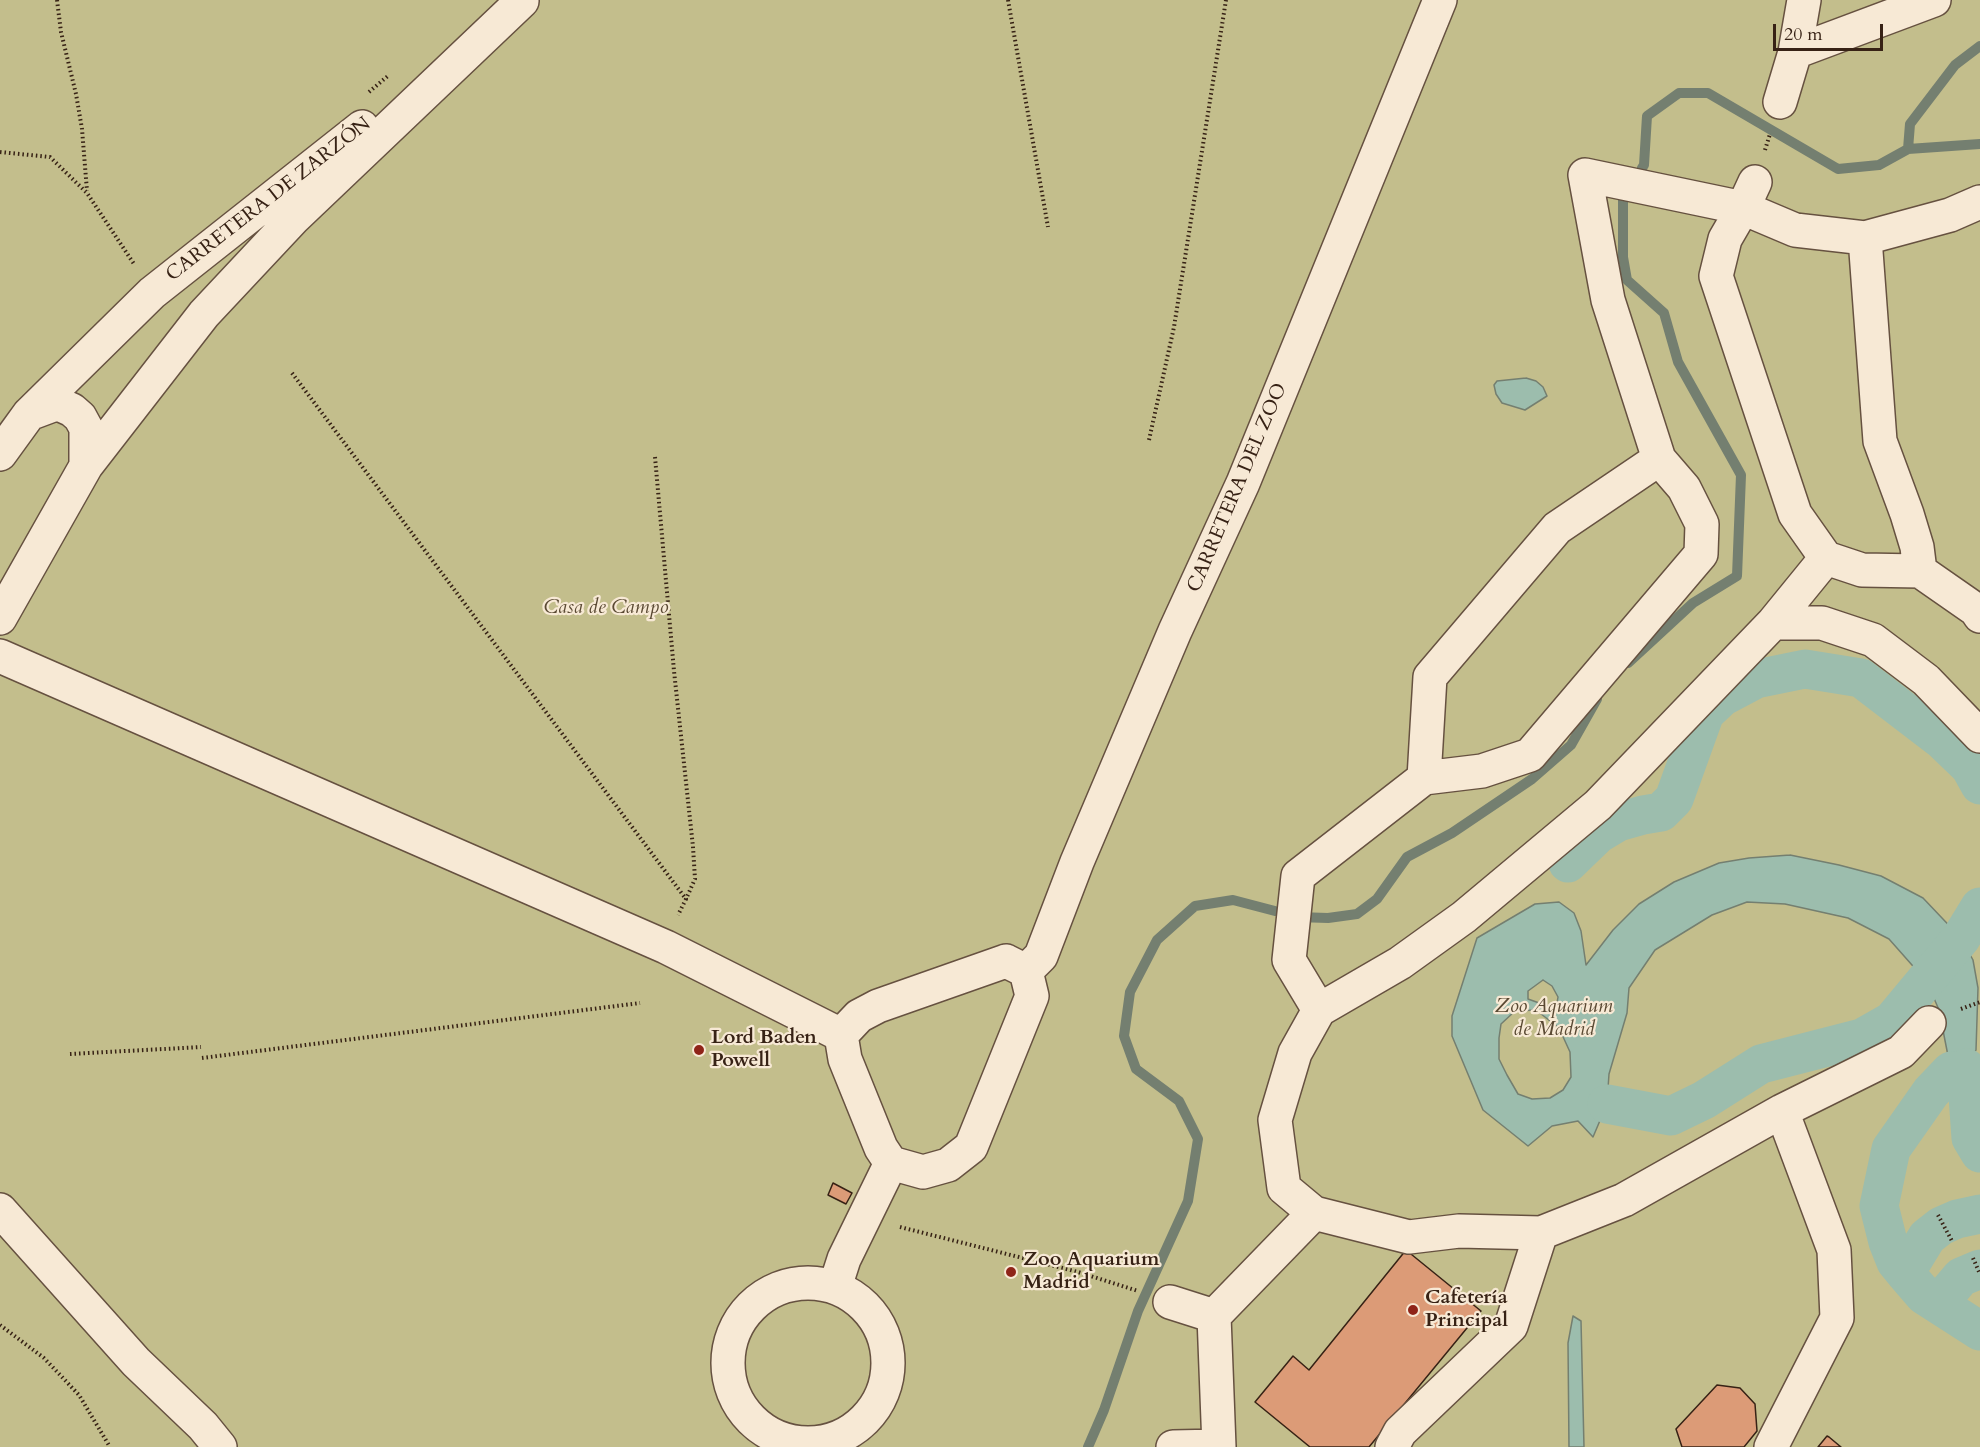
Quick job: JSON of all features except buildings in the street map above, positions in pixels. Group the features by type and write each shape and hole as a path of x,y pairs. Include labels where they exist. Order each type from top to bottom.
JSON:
{"street":[{"name":"CARRETERA DE ZARZÓN","path":"0,454 29,414 152,293 523,0"},
{"name":"CARRETERA DE ZARZÓN","path":"0,618 86,466 204,314 294,218 523,0"},
{"name":"CARRETERA DEL ZOO","path":"1026,971 1041,956 1077,862 1166,653 1243,483 1440,0"},
{"path":"1780,102 1795,52 1804,0"},
{"path":"1795,52 1934,0"},
{"path":"1319,1010 1289,960 1298,876 1424,778 1482,771 1530,755 1701,554 1702,524 1684,488 1659,459 1608,300 1586,175 1749,195 1795,230 1865,238 1950,215 1980,202"},
{"path":"1749,195 1725,239 1716,276 1795,514 1826,558 1862,570 1920,571 1979,611"},
{"path":"1865,238 1880,441 1907,514 1917,547 1920,571"},
{"name":"CARRETERA DE ZARZÓN","path":"29,414 53,405 61,405 81,417 86,428 86,466"},
{"path":"1424,778 1430,677 1557,528 1659,459"},
{"path":"1826,558 1773,623 1598,805 1464,916 1400,963 1319,1010 1295,1053 1275,1120 1284,1188 1314,1213 1409,1237 1459,1231 1541,1233 1624,1200 1782,1111 1901,1052 1929,1023"},
{"path":"1773,623 1822,623 1873,640 1926,680 1980,736"},
{"path":"0,656 666,947 841,1035"},
{"path":"1006,961 1026,971 1032,996 971,1147 948,1165 923,1172 891,1163 881,1148 845,1059 841,1035 859,1016 878,1006 1006,961"},
{"path":"1771,1447 1837,1318 1834,1250 1782,1111"},
{"path":"835,1287 844,1259 891,1163"},
{"path":"0,1210 136,1362"},
{"path":"1173,1447 1219,1447 1214,1316 1314,1213"},
{"path":"1392,1447 1400,1432 1511,1326 1541,1233"},
{"path":"0,1244 41,1284 136,1362 203,1426 220,1447"},
{"path":"811,1283 835,1287 858,1299 875,1318 886,1342 888,1367 883,1393 870,1415 850,1432 826,1441 778,1443 755,1424 739,1405 729,1382 728,1358 733,1333 745,1312 764,1296 786,1286 811,1283"},
{"path":"1170,1302 1214,1316"}],"path":[{"path":"57,0 61,32 82,129 87,193"},
{"path":"1008,0 1048,227"},
{"path":"1149,440 1174,327 1226,0"},
{"path":"1749,195 1780,102"},
{"path":"0,152 50,157 87,193 152,293"},
{"path":"292,374 686,899"},
{"path":"655,457 695,879 678,916"},
{"path":"202,1058 640,1003"},
{"path":"70,1054 201,1047"},
{"path":"1938,1215 1952,1241"},
{"path":"864,1218 1078,1272 1123,1286"},
{"path":"1973,1258 1980,1274"},
{"path":"0,1325 44,1358 79,1395 110,1447"}],"green space":[{"name":"Casa de Campo","path":"0,0 1980,0 1980,1447 0,1447"}],"shaded area":[{"path":"1526,378 1536,381 1543,387 1547,396 1525,410 1502,403 1496,394 1494,385 1497,381"},
{"path":"1790,855 1839,865 1881,876 1923,898 1961,938 1973,960 1978,988 1976,1050 1966,1068 1951,1071 1939,1010 1927,982 1889,939 1848,918 1785,904 1747,902 1712,915 1655,950 1629,988 1627,1013 1609,1074 1607,1104 1593,1137 1578,1121 1552,1126 1528,1146 1483,1110 1452,1036 1452,1016 1477,938 1535,904 1559,902 1574,913 1581,931 1586,965 1613,930 1639,904 1674,882 1719,863","holes":["1543,980 1552,986 1558,997 1556,1009 1528,999 1528,991","1536,1010 1559,1028 1570,1052 1571,1077 1563,1090 1550,1098 1532,1099 1518,1094 1499,1059 1501,1024 1515,1011"]},
{"path":"1573,1316 1581,1321 1584,1447 1569,1447 1568,1343"}],"waterway":[{"path":"1642,168 1647,116 1679,93 1708,93 1838,169 1879,165 1908,149 1910,124 1955,65 1980,46"},
{"path":"1908,149 1980,144"},
{"path":"1623,196 1623,257 1627,280 1664,313 1678,362 1741,475 1737,576 1693,603 1628,663"},
{"path":"1568,863 1598,834 1618,822 1661,812 1674,799 1705,713 1722,697 1756,679 1805,669 1861,678 1942,740 1970,767 1980,785"},
{"path":"1297,917 1328,918 1357,914 1377,899 1407,857 1452,833 1532,779 1571,745 1597,699"},
{"path":"1088,1447 1104,1410 1138,1311 1188,1201 1198,1139 1179,1101 1136,1069 1124,1036 1130,992 1157,940 1195,906 1233,900 1275,911"},
{"path":"1607,1104 1671,1116 1704,1100 1761,1064 1862,1038 1892,1021 1961,938 1980,907"},
{"path":"1966,1068 1971,1138 1980,1153"},
{"path":"1951,1071 1931,1092 1891,1149 1879,1206 1888,1242 1896,1262 1924,1295 1980,1331"},
{"path":"1905,1273 1927,1237 1941,1226 1957,1219 1980,1214"},
{"path":"1939,1303 1961,1277 1980,1269"}],"place":[{"name":"Lord Baden Powell","path":"699,1050"},
{"name":"Zoo Aquarium Madrid","path":"1011,1272"},
{"name":"Cafetería Principal","path":"1413,1310"}],"park label":[{"name":"Zoo Aquarium de Madrid","path":"1554,1018"}]}
